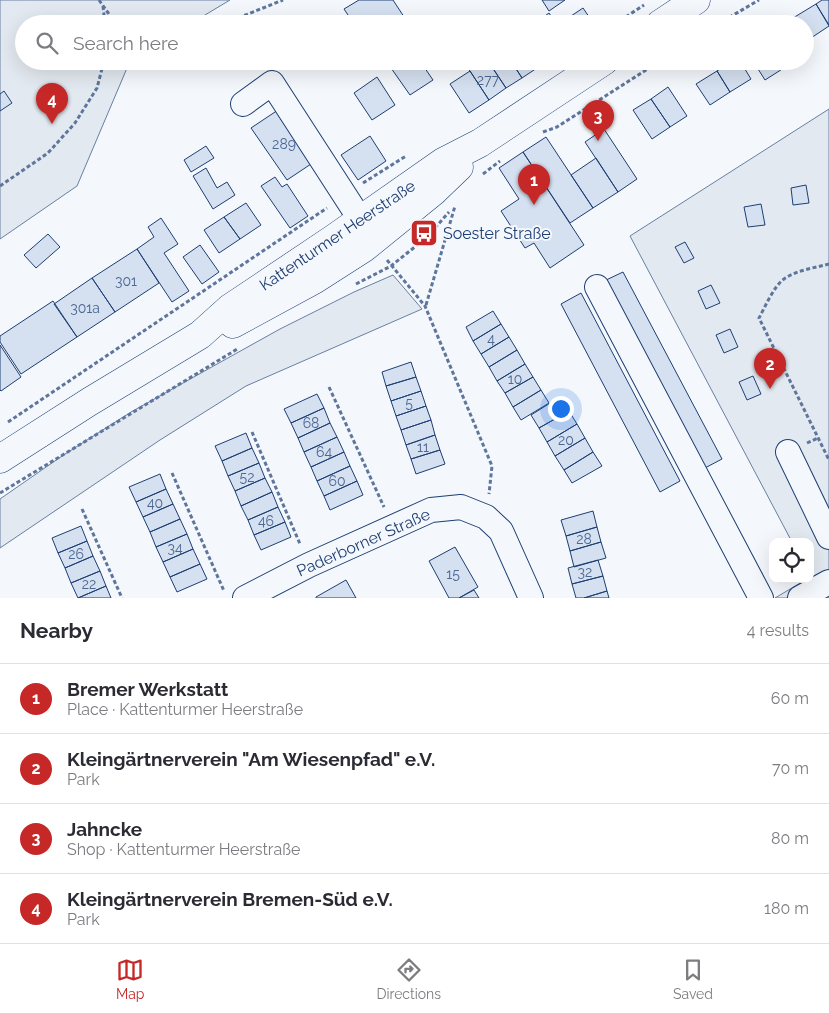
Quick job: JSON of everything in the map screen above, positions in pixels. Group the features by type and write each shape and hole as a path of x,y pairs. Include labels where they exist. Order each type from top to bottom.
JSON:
{"main road":[{"path":"674,15 696,0"},
{"name":"Kattenturmer Heerstraße","path":"0,459 89,402 200,335 230,308 443,162 480,143 590,70"},
{"name":"Kattenturmer Heerstraße","path":"200,335 240,321 314,280 364,248 452,175 480,143"}],"street":[{"path":"243,104 272,83 360,219"},
{"path":"597,287 761,598"},
{"path":"788,452 829,538"},
{"name":"Paderborner Straße","path":"244,598 309,565 431,510 461,507 486,517"},
{"path":"486,517 501,531 531,598"},
{"path":"800,598 829,582"}],"path":[{"path":"98,0 110,15"},
{"path":"246,15 283,0"},
{"path":"629,15 651,0"},
{"path":"733,15 759,0"},
{"path":"103,5 104,15"},
{"path":"0,186 48,153 75,123 97,88 102,70"},
{"path":"8,422 391,164 408,155"},
{"path":"426,306 455,206"},
{"path":"829,264 805,270 784,279 771,296 759,318 829,460"},
{"path":"391,266 426,306 492,466 486,517"},
{"path":"329,387 392,527"},
{"path":"252,432 309,565"},
{"path":"172,473 227,598"},
{"path":"82,509 122,598"}],"shaded area":[{"path":"0,0 230,0 205,15 15,15 15,70 126,70 77,186 0,239"},
{"path":"829,109 829,598 775,598 800,583 814,583 814,538 790,538 630,236"},
{"path":"393,275 422,309 246,386 160,440 0,548 0,499 62,456 131,412 280,329"}],"building":[{"path":"359,0 393,0 403,15 348,15 344,9"},
{"path":"542,0 565,0 549,11"},
{"path":"822,0 829,0 829,25 816,4"},
{"path":"816,4 829,26 814,36 814,15 798,15"},
{"path":"583,8 588,15 572,15"},
{"path":"392,70 426,70 433,80 410,95"},
{"path":"469,70 494,70 506,88 489,100"},
{"path":"494,70 517,70 522,78 506,88"},
{"path":"517,70 534,70 522,78"},
{"path":"746,70 751,79 730,92 717,71"},
{"path":"759,70 781,70 765,80"},
{"path":"470,71 489,100 469,113 450,84"},
{"path":"717,71 730,92 710,105 696,84"},
{"path":"377,77 395,105 372,120 354,93"},
{"path":"668,87 687,116 670,127 651,99"},
{"path":"4,91 12,103 0,111 0,94"},
{"path":"651,99 670,127 652,139 633,110"},
{"path":"281,108 317,160 287,180 251,128"},
{"path":"604,129 637,179 618,192 585,142"},
{"path":"370,136 386,161 358,180 341,155"},
{"path":"546,137 593,208 570,223 523,152"},
{"path":"206,146 214,158 191,172 184,160"},
{"path":"523,152 584,245 550,268 534,243 525,248 501,211 519,199 499,168"},
{"path":"596,158 618,192 593,208 571,175"},
{"path":"206,168 217,188 227,182 235,195 213,209 193,176"},
{"path":"275,177 282,187 287,184 308,216 290,228 261,186"},
{"path":"806,185 809,203 793,205 791,188"},
{"path":"246,203 261,225 240,239 224,217"},
{"path":"761,204 765,225 748,227 744,207"},
{"path":"224,217 240,239 219,253 204,230"},
{"path":"161,218 178,244 164,253 189,291 172,302 137,249 154,237 148,227"},
{"path":"48,234 60,247 36,268 24,255"},
{"path":"685,242 694,258 684,263 675,247"},
{"path":"200,245 219,272 202,284 183,257"},
{"path":"137,249 159,283 115,312 92,278"},
{"path":"623,272 722,459 703,469 604,281"},
{"path":"92,278 115,312 77,337 54,304"},
{"path":"711,285 720,303 706,309 698,291"},
{"path":"581,293 680,481 660,492 561,304"},
{"path":"53,301 77,337 21,374 0,342 0,336"},
{"path":"493,311 501,324 473,341 466,327"},
{"path":"501,324 509,337 481,354 473,341"},
{"path":"730,329 738,347 724,353 716,335"},
{"path":"509,337 517,350 489,367 481,354"},
{"path":"0,345 21,377 1,391 0,390"},
{"path":"517,350 525,364 497,381 489,367"},
{"path":"411,362 416,377 386,386 382,372"},
{"path":"525,364 533,377 505,393 497,381"},
{"path":"753,376 761,394 747,400 739,382"},
{"path":"416,377 421,391 391,401 386,386"},
{"path":"533,377 541,390 513,407 505,393"},
{"path":"541,390 549,403 521,420 513,407"},
{"path":"421,391 426,406 396,416 391,401"},
{"path":"317,394 324,408 291,423 284,409"},
{"path":"560,397 569,411 539,428 531,415"},
{"path":"426,406 431,420 401,430 396,416"},
{"path":"324,408 330,423 298,438 291,423"},
{"path":"569,411 577,424 547,442 539,428"},
{"path":"431,420 435,435 406,445 401,430"},
{"path":"330,423 337,437 304,452 298,438"},
{"path":"577,424 585,438 555,456 547,442"},
{"path":"246,433 252,448 222,461 215,446"},
{"path":"435,435 440,450 411,459 406,445"},
{"path":"337,437 344,452 311,467 304,452"},
{"path":"585,438 593,452 564,470 555,456"},
{"path":"252,448 259,463 228,476 222,461"},
{"path":"440,450 445,464 416,474 411,459"},
{"path":"344,452 350,466 317,481 311,467"},
{"path":"593,452 602,466 572,483 564,470"},
{"path":"259,463 265,478 235,491 228,476"},
{"path":"350,466 357,481 324,496 317,481"},
{"path":"160,474 166,489 136,502 129,487"},
{"path":"265,478 272,492 241,506 235,491"},
{"path":"357,481 363,495 330,510 324,496"},
{"path":"166,489 173,504 143,517 136,502"},
{"path":"272,492 278,507 248,520 241,506"},
{"path":"173,504 180,519 150,532 143,517"},
{"path":"278,507 285,522 254,535 248,520"},
{"path":"593,511 597,527 566,536 561,520"},
{"path":"180,519 187,534 156,547 150,532"},
{"path":"285,522 291,537 261,550 254,535"},
{"path":"81,526 87,541 58,553 52,538"},
{"path":"597,527 601,542 570,551 566,536"},
{"path":"187,534 193,549 163,562 156,547"},
{"path":"87,541 93,556 65,568 58,553"},
{"path":"601,542 606,558 574,567 570,551"},
{"path":"455,547 478,587 459,598 449,598 429,561"},
{"path":"193,549 200,564 170,577 163,562"},
{"path":"93,556 100,571 71,583 65,568"},
{"path":"598,560 603,576 572,584 568,568"},
{"path":"200,564 207,579 177,592 170,577"},
{"path":"100,571 106,586 78,598 71,583"},
{"path":"603,576 607,591 584,598 576,598 572,584"},
{"path":"346,580 356,598 316,598 316,597"},
{"path":"106,586 111,598 78,598"},
{"path":"474,590 479,598 459,598"},
{"path":"607,591 609,598 584,598"}],"place":[{"name":"Kleingärtnerverein Bremen-Süd e.V.","path":"52,124"},
{"name":"Jahncke","path":"598,141"},
{"name":"Bremer Werkstatt","path":"534,205"},
{"name":"Soester Straße","path":"424,233"},
{"name":"Kleingärtnerverein \"Am Wiesenpfad\" e.V.","path":"770,389"}]}
